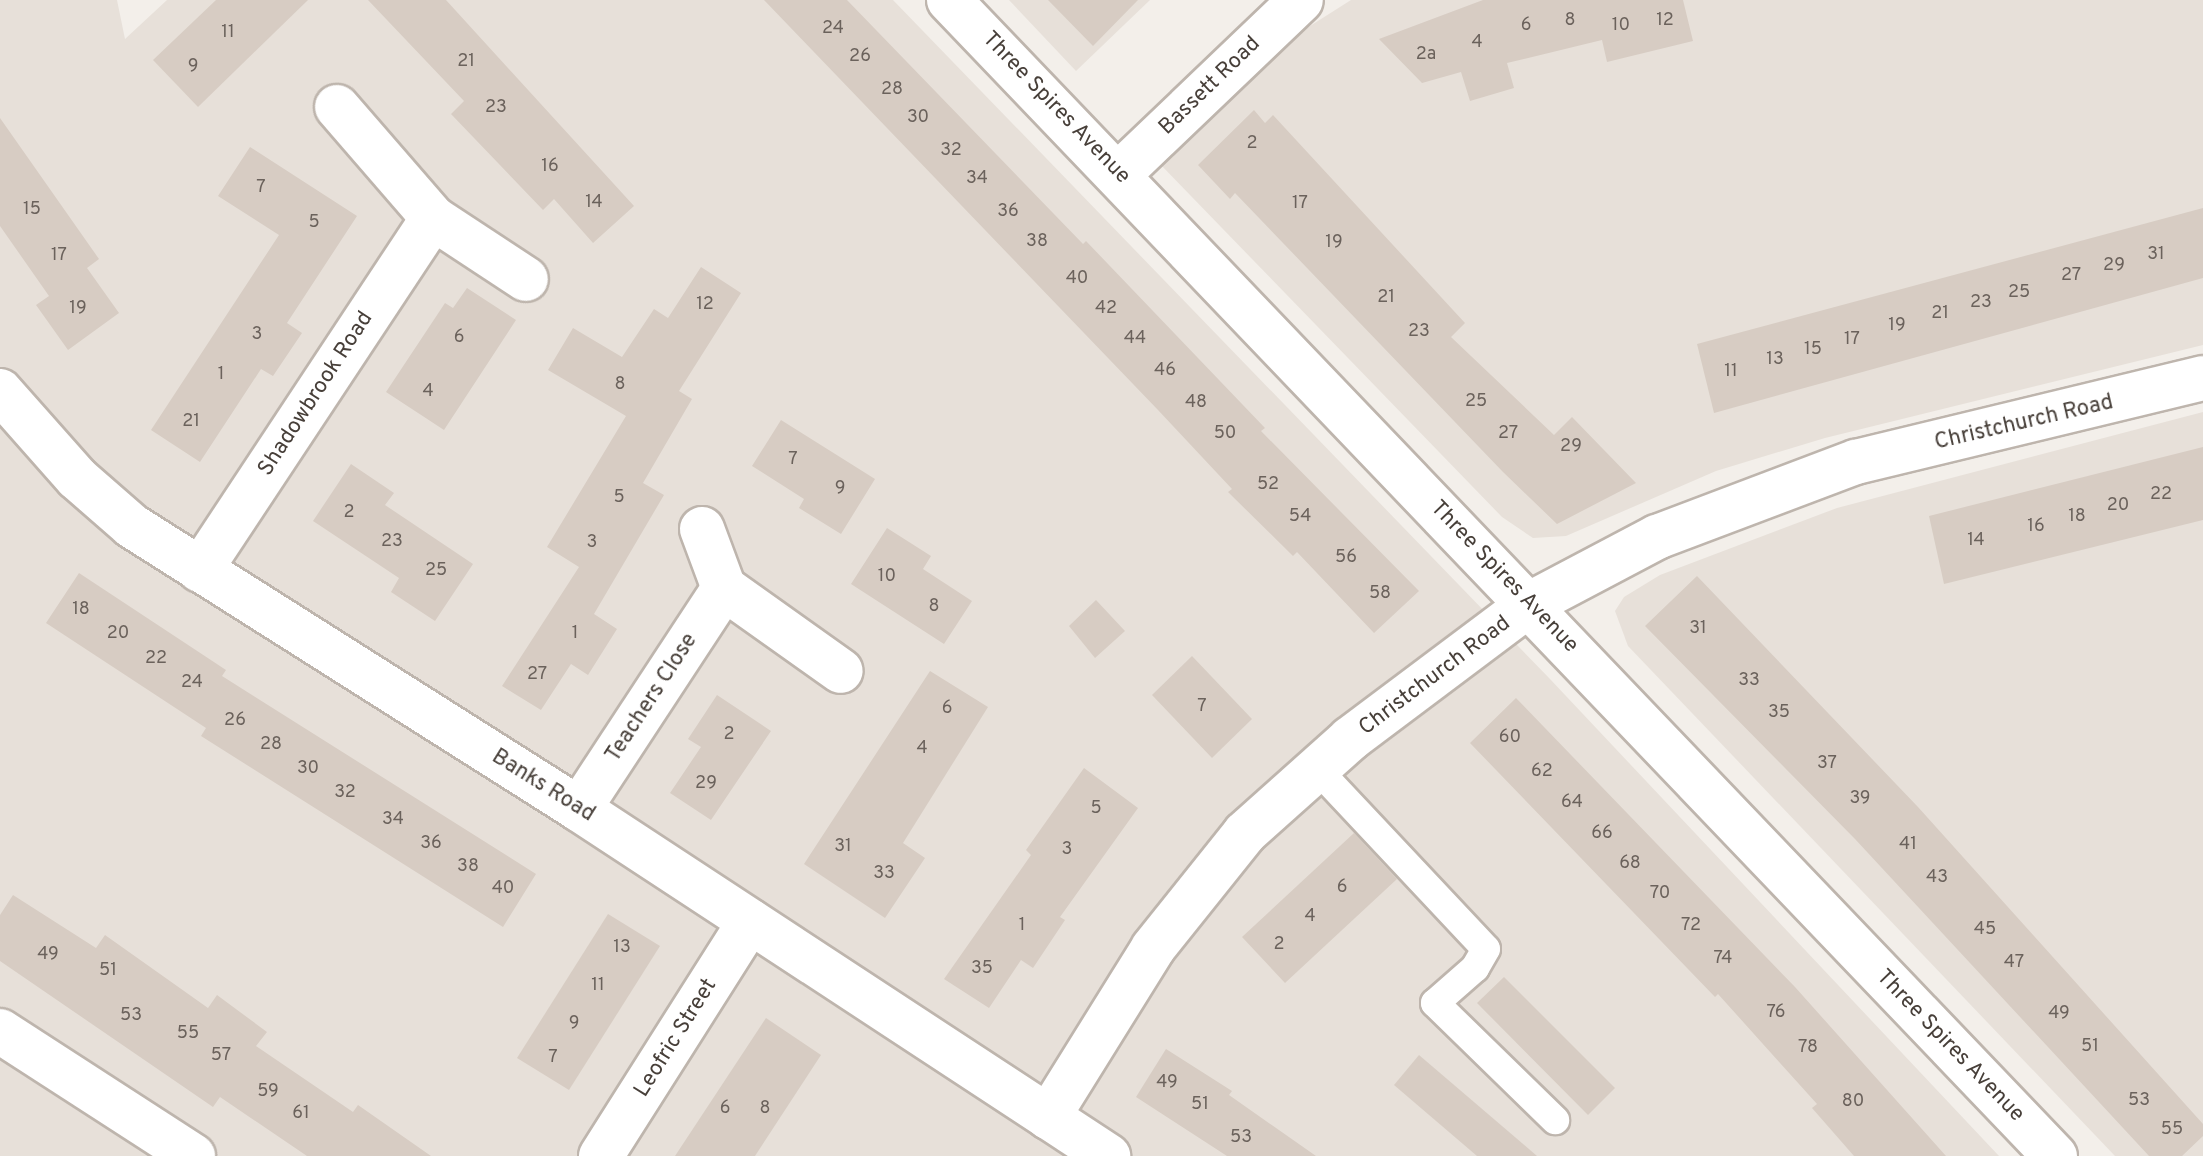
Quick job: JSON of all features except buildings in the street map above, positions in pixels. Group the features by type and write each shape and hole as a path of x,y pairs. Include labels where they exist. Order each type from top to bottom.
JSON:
{"street":[{"name":"Three Spires Avenue","path":"949,0 1120,173 2055,1156"},
{"name":"Bassett Road","path":"1120,173 1301,0"},
{"path":"337,107 433,218 526,279"},
{"name":"Shadowbrook Road","path":"200,570 433,218"},
{"name":"Christchurch Road","path":"1048,1117 1153,948 1196,890 1245,833 1350,739 1530,604 1657,537 1856,462 2203,378"},
{"name":"Banks Road","path":"0,391 77,478 132,526 579,809 1108,1156"},
{"path":"702,529 724,588 841,671"},
{"name":"Teachers Close","path":"579,809 724,588"},
{"name":"Leofric Street","path":"607,1154 750,921"},
{"path":"0,1031 193,1156"}],"lane":[{"path":"1318,770 1486,949 1475,968 1435,1003 1555,1120"}],"shaded area":[{"path":"0,0 117,0 125,39 167,0 893,0 1550,679 1999,1156 0,1156"},
{"path":"1009,0 1150,0 1076,71"},
{"path":"1351,0 2203,0 2203,345 1825,438 1716,471 1566,536 1533,538 1502,517 1159,163 1288,40"},
{"path":"2203,412 2203,1156 2115,1156 1628,646 1615,611 1624,597 1660,575 1837,508"}]}
